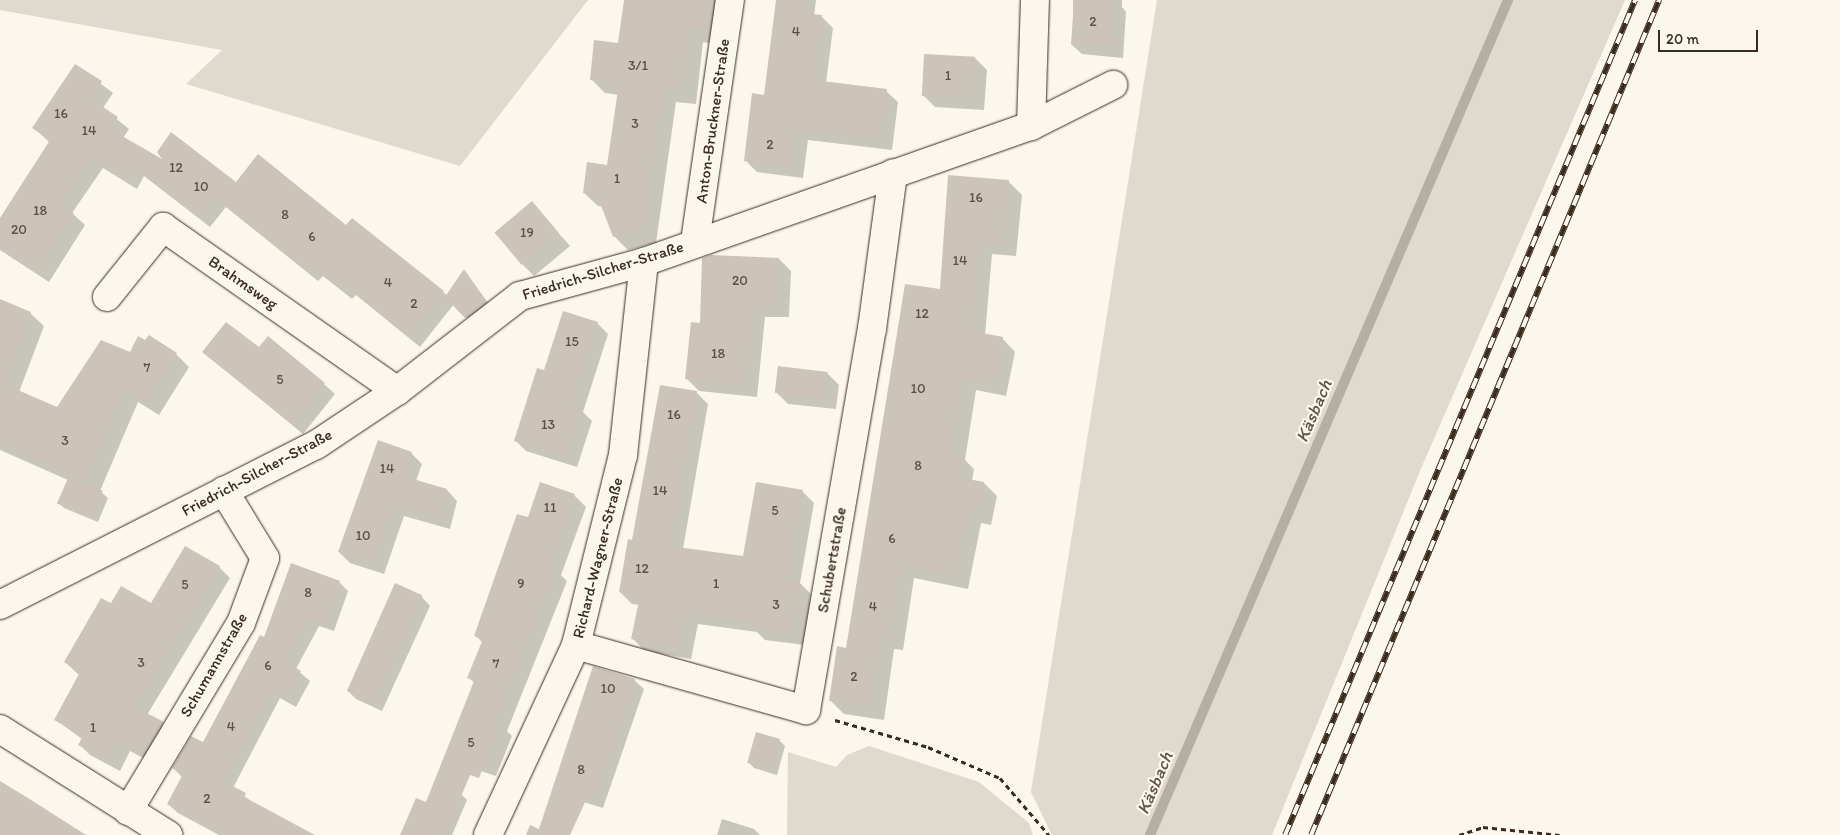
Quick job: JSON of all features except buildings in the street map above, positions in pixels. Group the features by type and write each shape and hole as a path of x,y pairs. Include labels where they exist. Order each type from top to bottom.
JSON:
{"street":[{"name":"Anton-Bruckner-Straße","path":"695,242 730,0"},
{"path":"1031,126 1035,0"},
{"name":"Friedrich-Silcher-Straße","path":"0,605 316,445 397,391 520,296 644,262 695,242 1031,126 1113,85"},
{"name":"Schubertstraße","path":"806,710 872,329 893,174"},
{"name":"Brahmsweg","path":"107,297 162,227 397,391"},
{"name":"Richard-Wagner-Straße","path":"488,835 576,645 623,455 644,262"},
{"name":"Schumannstraße","path":"128,811 241,622 266,558 224,491"},
{"path":"576,645 806,710"},
{"path":"0,729 168,835"}],"path":[{"path":"806,710 928,747 1000,778 1049,835"},
{"path":"1459,835 1482,827 1560,835"}],"shaded area":[{"path":"0,0 588,0 460,166 186,84 222,50 0,10"},
{"path":"1157,0 1625,0 1420,471 1272,835 1052,835 1031,792"},
{"path":"869,746 979,782 1029,823 1033,835 787,835 788,752 836,767 847,755"}],"waterway":[{"name":"Käsbach","path":"1150,835 1508,0"}],"railway":[{"path":"1285,835 1635,0"},
{"path":"1311,835 1659,0"}]}
